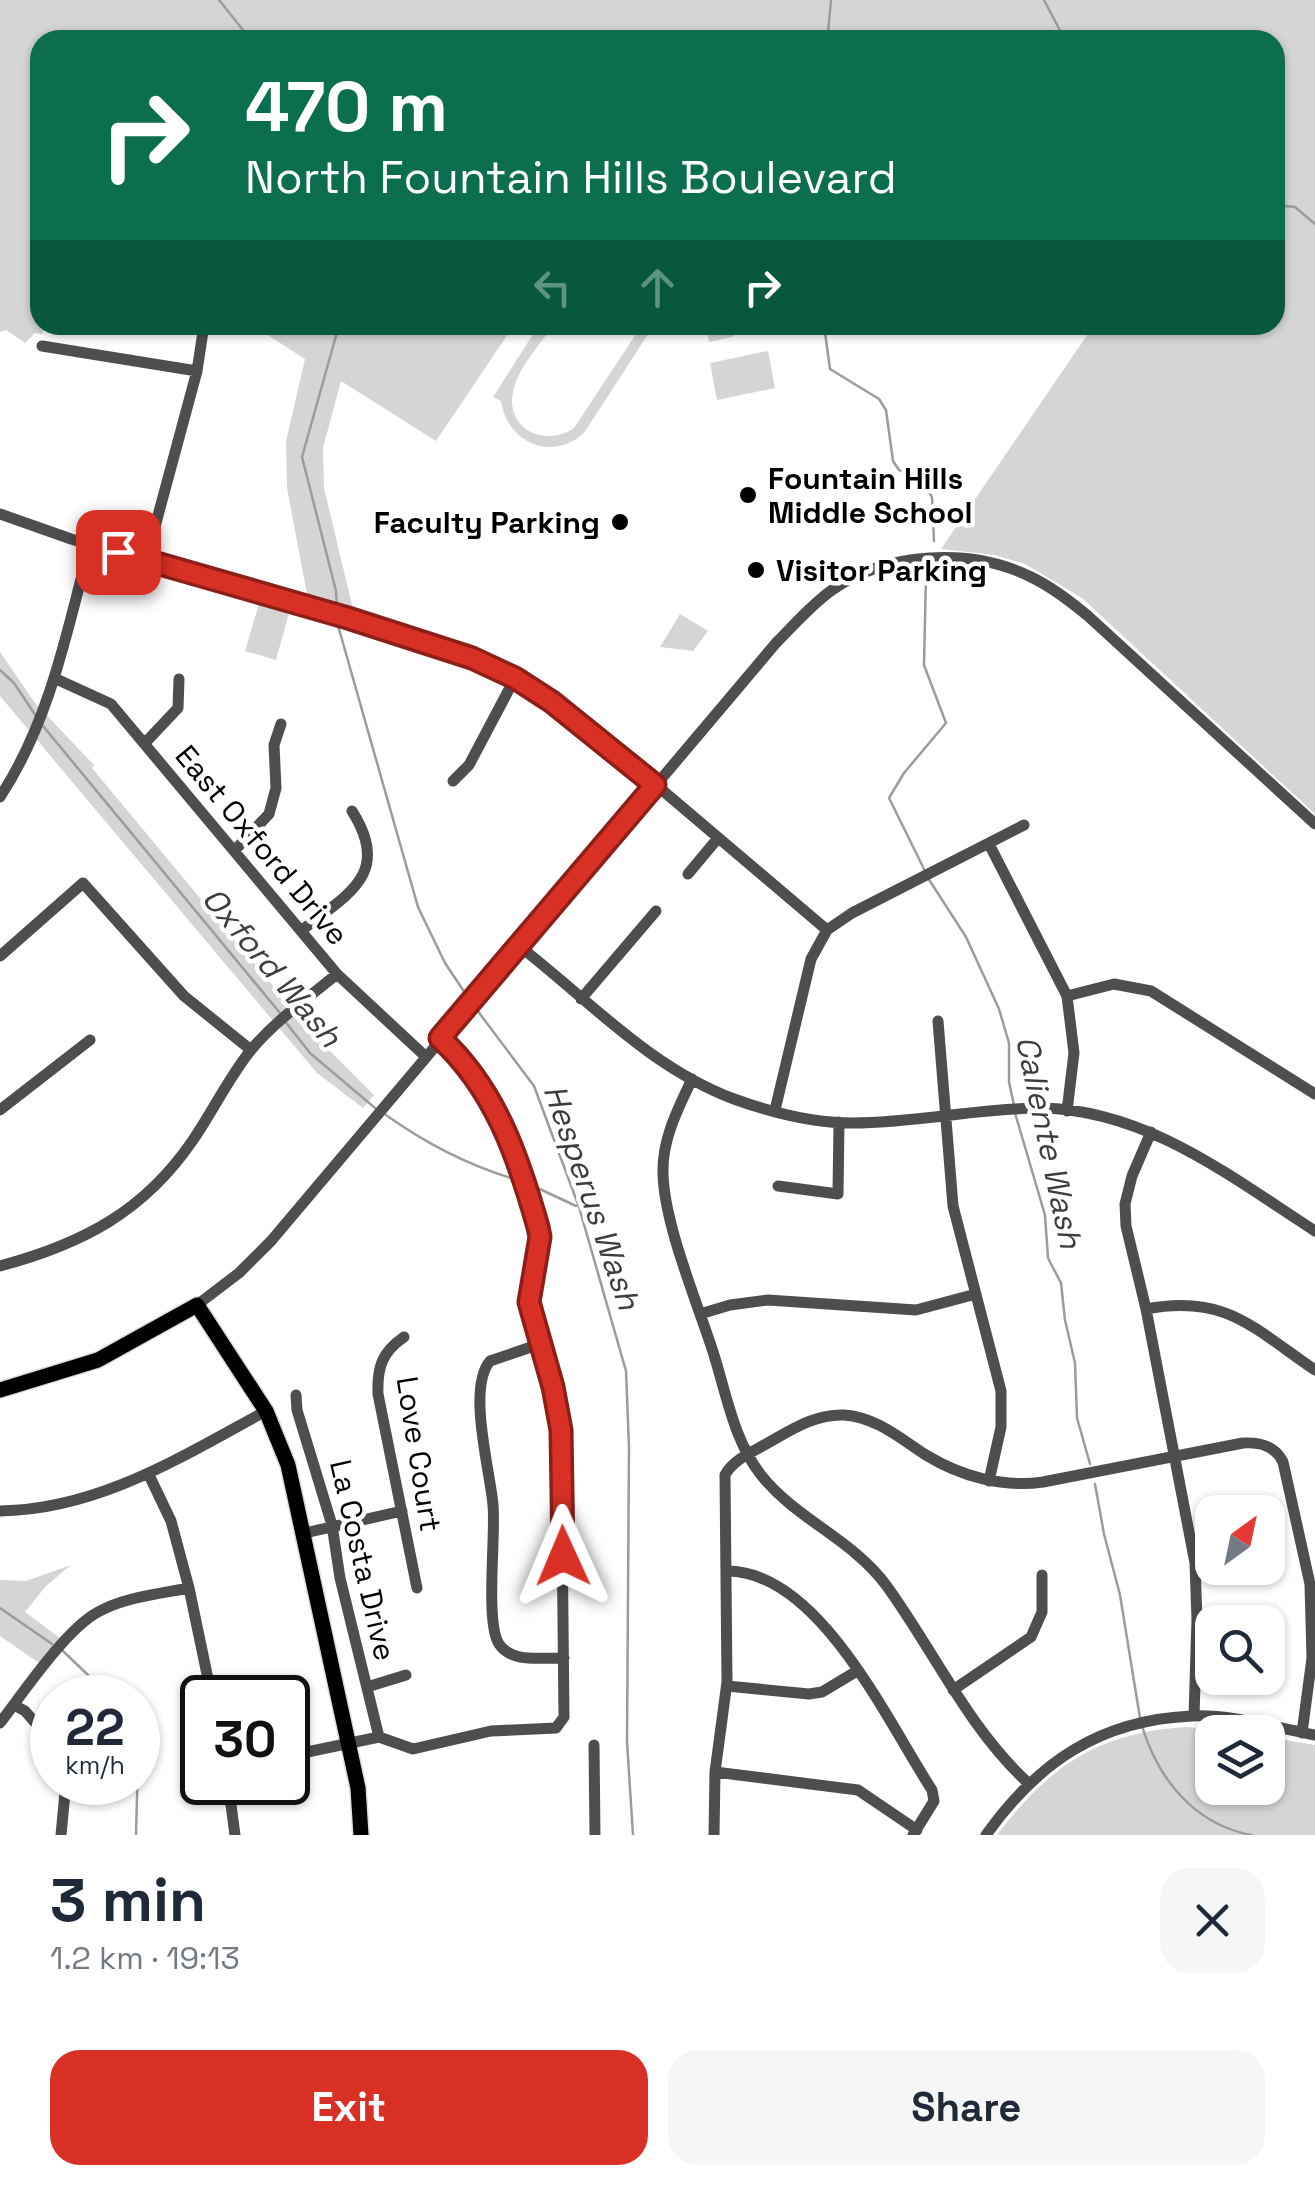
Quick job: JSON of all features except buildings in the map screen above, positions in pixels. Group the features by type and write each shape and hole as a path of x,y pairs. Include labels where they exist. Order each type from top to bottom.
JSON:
{"main road":[{"path":"0,1390 98,1360 197,1305 266,1411 288,1465 358,1788 361,1835"}],"street":[{"path":"146,560 198,371 203,335"},
{"path":"42,346 198,371"},
{"path":"0,514 416,639 515,678 597,736 827,930"},
{"path":"0,797 24,758 54,678 90,544"},
{"path":"197,1305 272,1241 769,651 832,590 871,570 946,557 1007,568 1040,582 1079,608 1315,824"},
{"name":"East Oxford Drive","path":"54,678 110,704 337,974 425,1056"},
{"path":"453,782 469,765 515,678"},
{"path":"145,743 178,708 179,679"},
{"path":"234,850 270,814 276,788 274,745 281,724"},
{"path":"302,930 357,886 366,872 369,848 352,812"},
{"path":"775,1110 807,970 827,930 852,913 1024,826"},
{"path":"688,874 718,838"},
{"path":"989,844 1067,996 1074,1053 1068,1110"},
{"path":"0,956 83,883 184,996 251,1050"},
{"path":"582,1000 656,911"},
{"path":"518,946 638,1045 692,1080 733,1098 839,1122 1043,1108 1098,1115 1189,1150 1315,1231"},
{"path":"0,1266 53,1252 112,1222 138,1200 180,1158 251,1050 337,974"},
{"path":"1067,996 1114,984 1151,991 1315,1094"},
{"path":"938,1020 953,1206 1001,1392 1001,1427 989,1480"},
{"path":"310,1750 378,1737 413,1749 491,1731 551,1729 560,1725 565,1710 561,1430 529,1293 540,1237 510,1138 474,1073 440,1038"},
{"path":"0,1110 90,1040"},
{"path":"692,1080 666,1141 666,1200 728,1407 747,1455 793,1508 874,1570 988,1742 1027,1782"},
{"path":"778,1186 838,1194 839,1122"},
{"path":"1150,1132 1132,1176 1126,1226 1195,1563 1194,1716"},
{"path":"700,1314 768,1300 916,1310 976,1294"},
{"path":"1146,1309 1175,1303 1220,1310 1315,1370"},
{"name":"Love Court","path":"404,1337 386,1351 377,1381 417,1588"},
{"path":"540,1344 490,1361 480,1385 494,1509 494,1626 500,1646 513,1656 564,1658"},
{"name":"La Costa Drive","path":"296,1395 296,1410 332,1525 340,1578 378,1737"},
{"path":"0,1511 22,1511 88,1498 148,1474 266,1411"},
{"path":"714,1835 715,1772 727,1682 725,1475 731,1464 798,1425 815,1418 846,1415 880,1425 949,1468 989,1480 1028,1484 1254,1442 1271,1448 1283,1462 1310,1584 1309,1734 1194,1716 1154,1720 1104,1734 1063,1754 1027,1782 986,1835"},
{"path":"148,1474 171,1521 207,1675"},
{"path":"305,1534 402,1512"},
{"path":"715,1772 858,1790 915,1833 934,1800 932,1790 855,1667 822,1622 793,1596 756,1574 726,1570"},
{"path":"953,1690 1031,1637 1042,1612 1042,1576"},
{"path":"0,1723 77,1627 98,1612 130,1600 189,1588"},
{"path":"727,1682 808,1687 855,1667"},
{"path":"367,1687 406,1676"},
{"path":"14,1705 30,1717"},
{"path":"594,1744 594,1835"},
{"path":"62,1835 64,1805"},
{"path":"231,1805 234,1835"}],"shaded area":[{"path":"0,0 1315,0 1315,814 1082,598 1025,564 995,555 941,549 1087,335 1285,335 1285,30 30,30 33,335 25,343 6,330 0,332"},
{"path":"268,335 507,335 436,441 341,381 323,448 324,488 353,609 307,594 287,488 286,441 305,359"},
{"path":"533,335 546,335 519,375 512,405 521,425 530,431 540,435 563,434 574,428 635,335 648,335 584,433 571,442 545,447 533,444 512,428 501,401 493,397"},
{"path":"707,335 735,335 732,337 709,342"},
{"path":"768,351 775,388 717,400 710,363"},
{"path":"259,604 289,613 276,660 245,651"},
{"path":"680,614 708,631 693,651 660,647"},
{"path":"0,652 35,703 94,765 92,768 317,1039 327,1040 328,1049 374,1095 363,1108 317,1073 0,696"},
{"path":"71,1565 46,1586 25,1612 60,1638 39,1663 0,1636 0,1580 26,1581"},
{"path":"1195,1728 1195,1805 1285,1805 1285,1740 1315,1745 1315,1835 997,1835 1036,1790 1079,1757 1102,1745 1156,1730"}],"waterway":[{"name":"Hesperus Wash","path":"219,0 243,30"},
{"name":"Caliente Wash","path":"828,30 831,0"},
{"path":"1044,0 1060,30"},
{"path":"1285,206 1295,207 1315,224"},
{"name":"Hesperus Wash","path":"336,335 302,457 336,591 337,609"},
{"name":"Caliente Wash","path":"825,335 830,369 879,399 886,410 893,461 899,470 922,482 932,497 934,541"},
{"name":"Caliente Wash","path":"925,871 889,798 904,773 946,723 924,665 926,575"},
{"name":"Hesperus Wash","path":"337,622 418,907 445,963 469,999"},
{"name":"Oxford Wash","path":"0,670 14,683 36,716"},
{"name":"Oxford Wash","path":"43,726 280,1013"},
{"name":"Caliente Wash","path":"928,878 966,937 999,1009 1009,1043 1009,1082 1014,1105"},
{"name":"Hesperus Wash","path":"474,1006 534,1086 579,1207 626,1371 627,1742 633,1835"},
{"name":"Oxford Wash","path":"284,1020 310,1053 375,1108"},
{"name":"Caliente Wash","path":"1015,1113 1045,1215 1048,1258 1061,1283 1075,1363 1077,1418 1090,1464"},
{"name":"Oxford Wash","path":"386,1115 450,1154 521,1181"},
{"name":"Oxford Wash","path":"529,1184 576,1206"},
{"name":"Caliente Wash","path":"1095,1484 1120,1595 1140,1718"},
{"path":"0,1608 52,1644"},
{"path":"63,1651 88,1675"},
{"name":"Caliente Wash","path":"1142,1726 1158,1764 1181,1796 1212,1821 1251,1835"},
{"path":"136,1835 137,1805"}],"place":[{"name":"Fountain Hills Middle School","path":"748,495"},
{"name":"Faculty Parking","path":"620,522"},
{"name":"Visitor Parking","path":"756,570"}],"route":[{"path":"118,552 472,658 515,678 552,702 655,785 440,1038 474,1073 510,1138 538,1227 540,1237 529,1302 561,1430 563,1556"}]}
